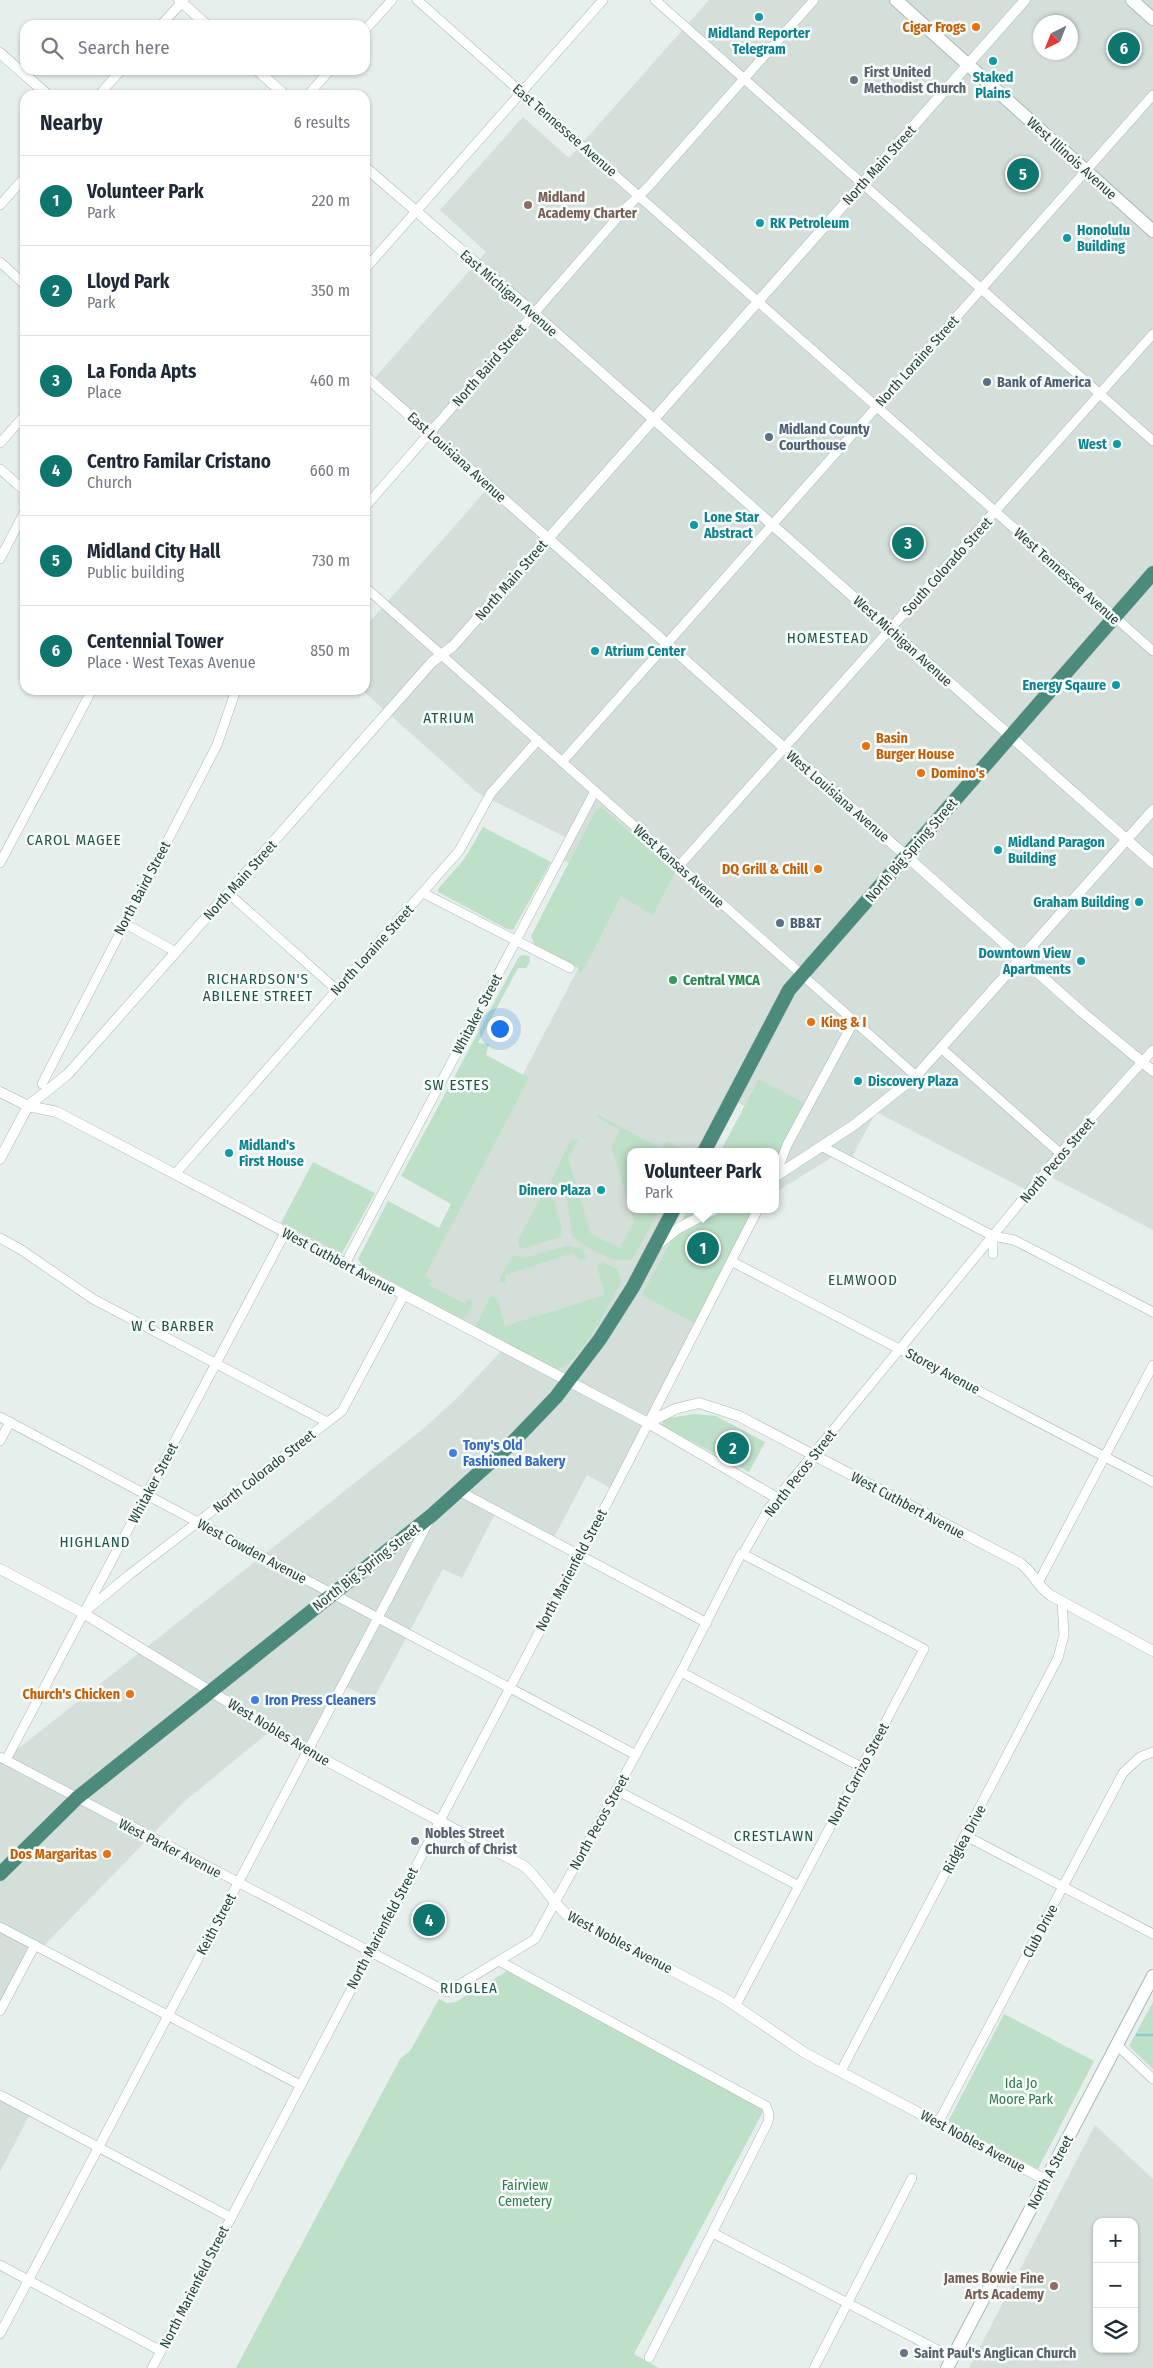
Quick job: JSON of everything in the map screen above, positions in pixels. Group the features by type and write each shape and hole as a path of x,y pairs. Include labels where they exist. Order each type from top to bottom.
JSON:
{"highway":[{"name":"North Big Spring Street","path":"706,1148 788,990 1153,573"},
{"name":"North Big Spring Street","path":"0,1874 77,1798 432,1515 513,1442 569,1382 600,1339 654,1248 672,1213"}],"main road":[{"name":"West Illinois Avenue","path":"896,0 1153,231"},
{"path":"1132,0 1153,19"},
{"name":"North A Street","path":"950,2363 1153,1976"}],"street":[{"path":"370,24 392,0"},
{"name":"East Tennessee Avenue","path":"417,0 757,301"},
{"path":"370,263 603,0"},
{"path":"655,0 1153,441"},
{"name":"North Baird Street","path":"370,501 534,313 814,0"},
{"name":"North Main Street","path":"0,1158 28,1106 68,1074 432,662 453,646 1025,0"},
{"path":"166,20 182,1 202,20"},
{"path":"0,53 20,70"},
{"path":"25,75 42,90"},
{"path":"103,90 117,75"},
{"path":"263,75 279,90"},
{"path":"312,90 326,75"},
{"name":"North Loraine Street","path":"562,762 1153,95"},
{"name":"East Michigan Avenue","path":"370,172 534,313 653,420"},
{"path":"0,205 20,183"},
{"path":"0,262 20,280"},
{"name":"West Tennessee Avenue","path":"757,301 1153,651"},
{"name":"South Colorado Street","path":"680,866 1153,334"},
{"name":"East Louisiana Avenue","path":"370,380 548,538"},
{"name":"West Michigan Avenue","path":"653,420 1153,863"},
{"path":"0,443 20,421"},
{"path":"0,469 20,487"},
{"path":"0,559 20,521"},
{"name":"West Louisiana Avenue","path":"548,538 1021,958 1153,1071"},
{"name":"West Kansas Avenue","path":"370,591 916,1076"},
{"path":"0,863 89,695"},
{"name":"North Baird Street","path":"42,1084 217,745 234,695"},
{"name":"North Loraine Street","path":"175,1174 459,851 490,793 538,740"},
{"name":"Whitaker Street","path":"345,1264 595,791"},
{"path":"779,1173 871,1114 916,1076 1153,810"},
{"path":"228,893 337,990"},
{"path":"423,893 570,968"},
{"path":"124,923 176,952"},
{"path":"779,1167 787,1145 854,1021"},
{"path":"941,1048 1061,1154"},
{"name":"North Pecos Street","path":"447,1992 535,1939 681,1672 740,1554 744,1554 769,1508 1061,1154 1153,1050"},
{"name":"West Cuthbert Avenue","path":"0,1092 28,1106 57,1112 648,1423 778,1498"},
{"path":"822,1147 993,1236 1014,1240 1153,1312"},
{"path":"654,1248 677,1229 707,1213"},
{"name":"North Marienfeld Street","path":"152,2368 642,1435 756,1213"},
{"name":"Whitaker Street","path":"3,1759 147,1495 285,1233"},
{"path":"993,1236 993,1254"},
{"path":"0,1238 20,1248 93,1299 327,1422"},
{"name":"Storey Avenue","path":"732,1262 1153,1482"},
{"name":"North Colorado Street","path":"83,1613 129,1575 342,1410 404,1295"},
{"path":"1038,1583 1153,1366"},
{"name":"West Cuthbert Avenue","path":"648,1423 675,1408 699,1403 738,1416 1020,1563 1033,1574 1046,1593 1153,1651"},
{"name":"West Cowden Avenue","path":"0,1417 636,1755"},
{"path":"0,1441 10,1422"},
{"path":"459,1491 706,1623"},
{"name":"Keith Street","path":"0,2334 432,1515"},
{"name":"North Carrizo Street","path":"736,2005 924,1649 744,1554"},
{"name":"West Nobles Avenue","path":"0,1569 83,1613 308,1751 524,1866 539,1880 555,1904 567,1915 736,2005 805,2053 1046,2180"},
{"name":"Ridglea Drive","path":"841,2071 1058,1658 1064,1634 1062,1602"},
{"path":"681,1672 861,1767"},
{"name":"Club Drive","path":"938,2123 1123,1773 1140,1757 1153,1752"},
{"name":"West Parker Avenue","path":"3,1759 447,1992"},
{"path":"616,1790 798,1886"},
{"path":"966,1836 1153,1934"},
{"path":"0,1927 300,2085"},
{"path":"0,2012 35,1945"},
{"path":"499,1961 766,2106 769,2114 768,2122 649,2358"},
{"path":"1117,2045 1153,2079"},
{"path":"0,2095 230,2217"},
{"path":"814,2368 912,2178"},
{"path":"713,2233 847,2303 950,2363"},
{"path":"0,2265 161,2350"}],"shaded area":[{"path":"709,0 1153,0 1153,1049 1140,1064 1153,1076 1153,1230 1045,1174 1030,1192 876,1112 851,1159 839,1153 779,1190 779,1160 794,1132 731,1099 705,1148 627,1148 627,1213 673,1213 673,1230 705,1213 762,1213 616,1491 587,1475 552,1541 496,1512 462,1578 443,1569 373,1700 343,1685 306,1755 269,1732 185,1801 25,1965 0,2012 0,1763 423,1429 457,1398 504,1348 407,1297 619,890 559,858 569,839 478,793 368,695 370,695 370,621 489,487 371,382 486,252 440,210 523,117 569,158"},
{"path":"0,2095 31,2112 0,2172"},
{"name":"James Bowie Fine Arts Academy","path":"1095,2125 1153,2179 1153,2368 969,2368"}],"green space":[{"path":"601,807 675,872 653,915 621,896 581,974 578,968 535,945 531,936 596,810"},
{"path":"483,827 551,862 513,930 507,929 438,892 438,889 465,858"},
{"path":"522,955 529,956 530,962 526,968 518,968 478,1043 489,1044 486,1055 529,1078 425,1276 432,1280 429,1285 465,1304 469,1299 473,1302 468,1315 461,1319 363,1266 358,1259 388,1201 439,1228 451,1204 401,1176 518,958"},
{"path":"759,1079 811,1107 779,1169 779,1148 722,1148"},
{"path":"598,1115 660,1148 627,1148 627,1198 611,1146 620,1130 597,1117"},
{"path":"579,1139 568,1158 591,1234 620,1248 634,1221 631,1213 658,1213 632,1260 617,1260 600,1254 572,1236 567,1200 562,1197 551,1181 570,1141"},
{"path":"669,1142 678,1148 663,1148"},
{"path":"313,1162 375,1193 342,1253 281,1223"},
{"path":"546,1193 553,1198 562,1228 560,1237 522,1249 519,1247 518,1240 541,1197"},
{"path":"686,1213 756,1213 700,1326 642,1295"},
{"path":"568,1245 583,1249 586,1258 581,1260 573,1253 505,1275 505,1283 498,1282 513,1255 525,1258"},
{"path":"603,1262 618,1270 621,1282 594,1332 576,1357 567,1365 558,1369 475,1327 491,1296 497,1298 505,1326 605,1295 597,1266"},
{"path":"693,1414 716,1416 765,1442 749,1472 661,1425 665,1419"},
{"name":"Fairview Cemetery","path":"507,1971 765,2108 634,2354 659,2368 236,2368 400,2059 410,2051 439,1999 447,2003 456,2002"},
{"path":"1153,2002 1153,2069 1129,2046"},
{"name":"Ida Jo Moore Park","path":"1004,2014 1094,2061 1038,2169 948,2122"}],"waterway":[{"path":"1137,2035 1153,2035"}],"place":[{"name":"Midland Reporter Telegram","path":"759,17"},
{"name":"Cigar Frogs","path":"976,27"},
{"name":"Centennial Tower","path":"1124,48"},
{"name":"Staked Plains","path":"993,61"},
{"name":"First United Methodist Church","path":"854,80"},
{"name":"Midland City Hall","path":"1023,174"},
{"name":"Midland Academy Charter","path":"528,205"},
{"name":"RK Petroleum","path":"760,223"},
{"name":"Honolulu Building","path":"1067,238"},
{"name":"Bank of America","path":"987,382"},
{"name":"Midland County Courthouse","path":"769,437"},
{"name":"West","path":"1117,444"},
{"name":"Lone Star Abstract","path":"694,525"},
{"name":"La Fonda Apts","path":"908,543"},
{"name":"Atrium Center","path":"595,651"},
{"name":"Energy Sqaure","path":"1116,685"},
{"name":"Basin Burger House","path":"866,746"},
{"name":"Domino's","path":"921,773"},
{"name":"Midland Paragon Building","path":"998,850"},
{"name":"DQ Grill & Chill","path":"818,869"},
{"name":"Graham Building","path":"1139,902"},
{"name":"BB&T","path":"780,923"},
{"name":"Downtown View Apartments","path":"1081,961"},
{"name":"Central YMCA","path":"673,980"},
{"name":"King & I","path":"811,1022"},
{"name":"Discovery Plaza","path":"858,1081"},
{"name":"Midland's First House","path":"229,1153"},
{"name":"Dinero Plaza","path":"601,1190"},
{"name":"Volunteer Park","path":"703,1248"},
{"name":"Lloyd Park","path":"733,1448"},
{"name":"Tony's Old Fashioned Bakery","path":"453,1453"},
{"name":"Church's Chicken","path":"130,1694"},
{"name":"Iron Press Cleaners","path":"255,1700"},
{"name":"Nobles Street Church of Christ","path":"415,1841"},
{"name":"Dos Margaritas","path":"107,1854"},
{"name":"Centro Familar Cristano","path":"429,1920"},
{"name":"James Bowie Fine Arts Academy","path":"1054,2286"},
{"name":"Saint Paul's Anglican Church","path":"904,2353"}],"district":[{"name":"HOMESTEAD","path":"828,638"},
{"name":"ATRIUM","path":"449,718"},
{"name":"CAROL MAGEE","path":"74,840"},
{"name":"RICHARDSON'S ABILENE STREET","path":"258,988"},
{"name":"SW ESTES","path":"457,1085"},
{"name":"ELMWOOD","path":"863,1280"},
{"name":"W C BARBER","path":"173,1326"},
{"name":"HIGHLAND","path":"95,1542"},
{"name":"CRESTLAWN","path":"774,1836"},
{"name":"RIDGLEA","path":"469,1988"}]}
